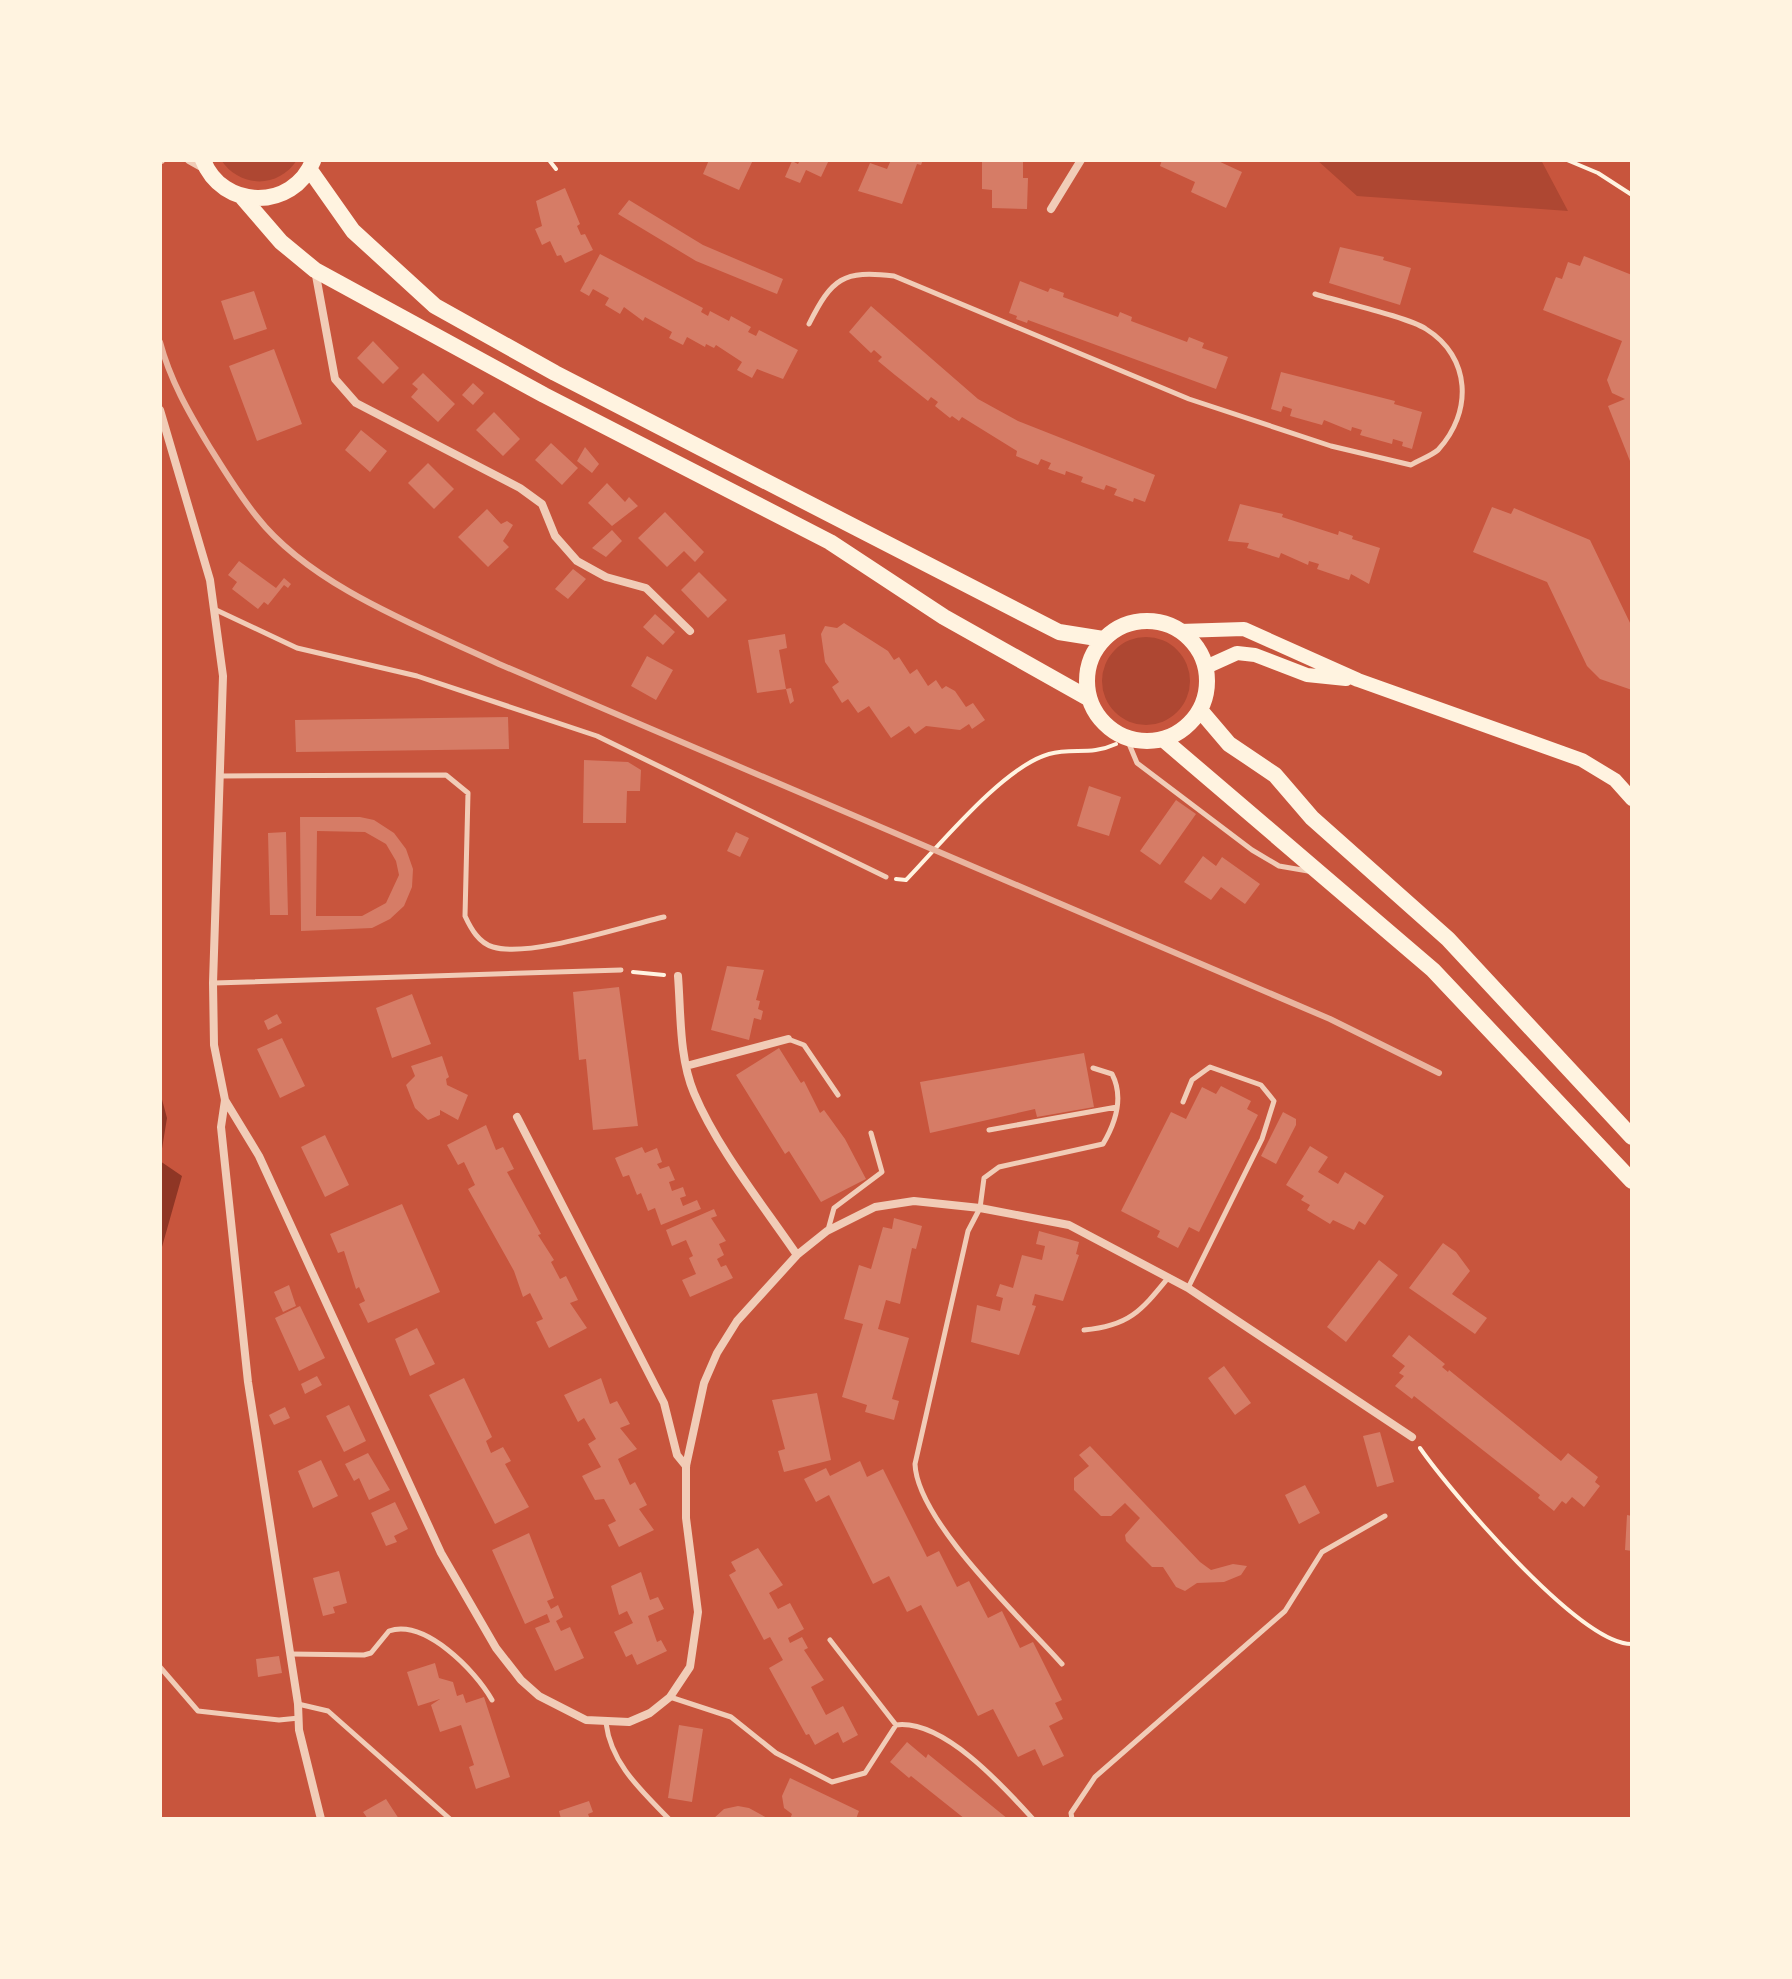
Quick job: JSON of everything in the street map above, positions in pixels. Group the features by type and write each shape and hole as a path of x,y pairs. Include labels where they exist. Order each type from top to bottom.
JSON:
{"main road":[{"path":"204,165 222,188 243,198 259,200 288,192 312,165 353,231 435,306 555,373 1059,632 1103,639"},
{"path":"243,198 281,242 315,270 544,395 830,542 944,617 1088,698"},
{"path":"1132,622 1157,622 1180,631 1192,640 1206,667 1207,689 1200,710 1185,729 1164,740 1127,739 1102,723 1088,698 1086,676 1091,656 1103,639 1132,622"},
{"path":"1180,631 1244,629 1358,680 1582,760 1615,780 1632,799"},
{"path":"1206,667 1237,653 1255,655 1307,675 1358,680"},
{"path":"1200,710 1229,744 1275,775 1312,818 1448,939 1632,1137"},
{"path":"1164,740 1433,970 1632,1181"}],"street":[{"path":"189,160 204,165"},
{"path":"1051,209 1081,160"},
{"path":"315,270 335,379 356,403 520,488 542,504 555,536 577,561 606,577 646,588 690,631"},
{"path":"160,410 210,580 223,676 213,983 214,1045 225,1100 221,1127 248,1382 299,1718 321,1819"},
{"path":"678,976 686,1066 694,1093 732,1159 797,1255"},
{"path":"686,1066 788,1039"},
{"path":"225,1100 259,1156 441,1553 496,1648 539,1696 586,1720 629,1722 670,1697 690,1667 698,1612 686,1518 686,1466 704,1383 717,1353 737,1321 797,1255 827,1231 875,1207 914,1201 980,1208 1069,1225 1188,1288 1412,1437"},
{"path":"517,1117 664,1403 677,1455 686,1466"}],"lane":[{"path":"809,324 822,297 836,283 860,272 894,276 1189,399 1331,446 1411,465 1436,451 1455,425 1465,393 1458,360 1426,328 1315,294"},
{"path":"213,609 297,648 417,676 597,736 886,877"},
{"path":"1127,739 1137,763 1252,850 1279,866 1319,872"},
{"path":"221,776 446,775 468,793 465,916 473,933 491,947 524,950 664,917"},
{"path":"213,983 621,970"},
{"path":"788,1039 804,1045 838,1095"},
{"path":"1183,1102 1192,1080 1210,1067 1261,1085 1274,1101 1262,1139 1188,1288"},
{"path":"1062,1664 946,1532 921,1495 915,1464 968,1231 980,1208 984,1178 999,1167 1103,1144 1117,1107 1117,1084 1112,1074 1093,1068"},
{"path":"989,1130 1117,1107"},
{"path":"827,1231 829,1216 834,1208 882,1172 871,1133"},
{"path":"1084,1330 1115,1327 1132,1317 1169,1277"},
{"path":"1072,1819 1071,1813 1095,1777 1285,1611 1322,1552 1385,1516"},
{"path":"290,1654 364,1655 374,1650 389,1631 401,1627 410,1629 450,1655 480,1682 492,1700"},
{"path":"830,1640 896,1725"},
{"path":"160,1667 198,1711 279,1720 299,1718"},
{"path":"670,1697 731,1717 776,1753 832,1782 865,1773 896,1725"},
{"path":"298,1704 328,1711 450,1819"},
{"path":"606,1723 609,1744 622,1767 669,1819"},
{"path":"896,1725 912,1723 933,1731 987,1771 1033,1819"}],"path":[{"path":"549,160 556,169"},
{"path":"1567,160 1598,173 1632,195"},
{"path":"906,880 975,808 1023,767 1051,753 1097,753 1127,739"},
{"path":"621,970 678,976"},
{"path":"1412,1437 1447,1487 1510,1557 1584,1621 1632,1644"}],"shaded area":[{"path":"221,160 297,160 280,176 259,181 238,176"},
{"path":"1317,160 1541,160 1568,211 1357,196"},
{"path":"1146,637 1163,640 1177,650 1187,664 1190,681 1187,698 1177,712 1163,722 1146,725 1129,722 1115,712 1105,698 1102,681 1105,664 1115,650 1129,640"},
{"path":"160,1092 167,1118 160,1161"},
{"path":"160,1161 182,1176 160,1254"}],"building":[{"path":"709,160 753,160 739,190 703,174"},
{"path":"800,160 829,160 821,177 806,170 800,183 785,177 792,161 798,164"},
{"path":"891,160 923,160 921,165 917,164 902,204 858,191 870,163 887,169"},
{"path":"982,160 1023,160 1023,178 1028,178 1027,209 992,208 992,190 982,189"},
{"path":"1162,160 1216,160 1242,172 1226,208 1191,192 1195,182 1160,166"},
{"path":"565,188 580,224 577,226 581,235 585,234 593,250 565,263 561,255 557,256 550,241 542,245 535,229 542,226 536,201"},
{"path":"629,200 703,245 783,279 777,294 696,261 618,214"},
{"path":"1340,247 1384,257 1383,260 1411,268 1400,305 1329,283"},
{"path":"600,254 703,308 701,312 708,316 710,311 729,321 731,316 751,327 748,332 756,336 759,330 798,350 783,379 757,369 752,378 737,370 742,362 716,345 714,348 706,344 705,347 687,337 683,345 669,338 672,332 645,317 643,321 624,307 620,314 605,305 609,298 593,289 589,296 580,291"},
{"path":"1584,256 1632,275 1632,466 1608,406 1625,399 1612,393 1607,380 1622,341 1543,310 1556,277 1562,279 1568,262 1580,266"},
{"path":"1020,281 1048,292 1050,288 1064,293 1063,297 1118,317 1120,312 1132,317 1131,321 1187,342 1189,337 1204,343 1202,348 1228,357 1216,389 1028,320 1027,323 1016,319 1017,316 1009,313"},
{"path":"254,291 267,329 234,340 221,301"},
{"path":"871,306 978,399 1018,421 1155,475 1145,502 1134,498 1133,502 1114,495 1117,489 1106,485 1104,490 1081,482 1083,477 1066,471 1065,475 1048,469 1051,463 1041,459 1038,465 1016,456 1017,451 962,417 959,421 952,416 950,418 935,406 938,402 931,397 928,401 878,361 882,357 874,350 871,353 849,332"},
{"path":"373,341 399,368 383,384 357,358"},
{"path":"274,349 302,424 257,441 229,366"},
{"path":"1281,372 1395,401 1394,404 1422,412 1412,449 1393,439 1392,444 1360,435 1362,430 1352,427 1351,431 1324,420 1322,425 1290,416 1292,409 1283,406 1281,412 1271,409"},
{"path":"423,373 455,404 438,422 411,397 418,389 412,384"},
{"path":"473,383 484,393 473,405 462,395"},
{"path":"494,412 520,439 503,456 476,430"},
{"path":"361,430 387,451 370,472 345,450"},
{"path":"551,443 578,468 562,485 535,460"},
{"path":"585,447 599,464 592,473 577,461"},
{"path":"428,463 454,489 434,509 408,483"},
{"path":"607,483 625,502 629,497 638,506 612,526 588,503"},
{"path":"1240,504 1283,514 1282,517 1338,535 1339,531 1353,536 1352,539 1380,548 1369,584 1351,574 1349,580 1317,569 1319,564 1309,561 1308,565 1281,553 1279,558 1247,548 1249,543 1228,541"},
{"path":"1492,507 1511,514 1514,508 1590,540 1632,627 1632,690 1600,679 1587,666 1547,582 1473,552"},
{"path":"487,509 501,524 507,521 513,525 503,541 509,547 488,567 458,537"},
{"path":"665,512 704,552 695,562 684,551 667,567 638,538"},
{"path":"612,530 622,541 606,557 592,548"},
{"path":"239,561 276,588 284,578 291,584 288,588 284,585 268,605 264,602 258,609 232,589 237,582 228,575"},
{"path":"573,569 586,579 568,599 555,589"},
{"path":"699,572 727,600 708,618 681,590"},
{"path":"655,614 675,632 663,645 643,627"},
{"path":"844,623 888,651 894,660 899,657 910,674 917,669 928,686 936,680 942,689 946,686 955,691 966,707 973,703 985,720 972,729 969,724 960,730 926,726 915,734 909,726 891,738 869,706 858,713 848,699 842,703 832,687 839,682 825,662 821,634 825,626 837,628"},
{"path":"785,634 787,648 779,650 786,689 757,693 748,640"},
{"path":"647,656 673,670 656,700 631,686"},
{"path":"791,688 794,701 790,704 786,689"},
{"path":"508,717 509,749 296,752 295,720"},
{"path":"584,760 628,762 641,770 640,791 627,791 626,823 583,823"},
{"path":"1089,786 1121,797 1109,836 1077,826"},
{"path":"1176,800 1196,814 1160,865 1140,851"},
{"path":"300,817 360,817 374,820 394,833 406,849 413,869 412,887 404,906 390,919 372,928 301,931","holes":["317,831 365,832 386,844 396,861 399,875 386,903 362,916 316,916"]},
{"path":"286,832 288,915 270,915 268,833"},
{"path":"736,832 749,838 740,857 727,851"},
{"path":"1203,856 1216,866 1222,857 1260,884 1245,904 1221,887 1211,900 1184,882"},
{"path":"727,966 764,970 756,1000 760,1001 758,1009 763,1011 761,1020 754,1018 749,1040 711,1030"},
{"path":"619,987 638,1126 593,1130 586,1059 579,1060 573,992"},
{"path":"412,994 431,1044 392,1058 376,1008"},
{"path":"277,1014 282,1023 268,1030 264,1021"},
{"path":"282,1038 305,1086 280,1098 257,1049"},
{"path":"779,1048 801,1083 804,1081 820,1113 824,1110 845,1139 866,1179 821,1202 789,1151 785,1154 736,1075"},
{"path":"1084,1053 1094,1107 1037,1117 1035,1109 930,1133 920,1082"},
{"path":"442,1056 449,1077 446,1079 447,1085 468,1095 458,1120 440,1110 440,1115 428,1120 415,1108 406,1085 415,1076 411,1066"},
{"path":"1221,1086 1251,1101 1247,1109 1258,1115 1199,1232 1189,1227 1178,1248 1157,1237 1160,1231 1121,1211 1171,1112 1186,1119 1202,1087 1216,1094"},
{"path":"1283,1112 1296,1119 1296,1125 1276,1164 1261,1156"},
{"path":"486,1125 496,1150 503,1147 514,1169 507,1172 554,1260 551,1262 560,1279 566,1276 578,1300 570,1303 587,1328 549,1348 536,1322 543,1319 530,1293 523,1297 514,1271 468,1189 475,1185 464,1162 458,1165 447,1145"},
{"path":"325,1135 349,1185 325,1197 301,1147"},
{"path":"1310,1146 1328,1157 1318,1172 1338,1184 1345,1172 1384,1196 1365,1225 1359,1221 1354,1230 1333,1220 1330,1224 1307,1210 1310,1205 1301,1200 1304,1196 1286,1185"},
{"path":"642,1147 645,1153 657,1148 662,1162 657,1164 660,1169 669,1166 675,1180 669,1182 672,1191 683,1187 686,1196 680,1198 683,1206 697,1200 701,1209 661,1225 655,1208 648,1211 641,1193 637,1195 629,1175 623,1177 615,1158"},
{"path":"402,1204 440,1292 368,1323 359,1304 365,1301 359,1287 356,1289 344,1251 338,1253 330,1234"},
{"path":"714,1209 717,1216 711,1218 726,1241 719,1244 724,1255 717,1259 721,1267 726,1265 733,1278 690,1297 682,1280 696,1274 689,1258 693,1256 686,1240 672,1246 666,1230"},
{"path":"894,1218 922,1226 916,1249 912,1248 900,1304 886,1300 878,1329 909,1338 892,1399 899,1401 894,1420 865,1412 867,1405 842,1397 863,1324 844,1319 859,1265 871,1269 883,1227 892,1229"},
{"path":"1039,1231 1079,1242 1076,1254 1079,1255 1063,1301 1035,1294 1032,1305 1036,1306 1019,1355 971,1342 977,1305 1000,1311 1003,1298 996,1296 1000,1284 1013,1288 1022,1255 1042,1260 1045,1246 1036,1244"},
{"path":"1443,1243 1456,1252 1470,1271 1452,1294 1487,1318 1475,1334 1409,1288"},
{"path":"1379,1260 1398,1275 1346,1342 1327,1327"},
{"path":"289,1285 296,1306 283,1312 274,1292"},
{"path":"300,1306 325,1358 299,1371 275,1318"},
{"path":"417,1328 435,1364 410,1376 395,1339"},
{"path":"1409,1335 1445,1364 1442,1367 1448,1372 1561,1461 1568,1453 1598,1477 1595,1482 1600,1486 1584,1507 1572,1497 1566,1504 1562,1501 1554,1511 1538,1498 1540,1495 1414,1396 1412,1399 1395,1386 1404,1376 1399,1373 1405,1366 1392,1356"},
{"path":"1224,1366 1251,1403 1235,1415 1208,1378"},
{"path":"317,1376 322,1385 305,1394 301,1384"},
{"path":"464,1378 492,1437 486,1441 491,1453 503,1447 511,1461 505,1464 529,1507 495,1524 429,1395"},
{"path":"601,1378 610,1404 617,1401 630,1424 620,1428 637,1449 618,1459 630,1485 635,1482 647,1505 639,1509 654,1530 619,1547 608,1525 616,1521 604,1499 595,1500 582,1476 601,1467 588,1444 596,1439 584,1418 578,1422 564,1395"},
{"path":"817,1393 831,1460 784,1472 778,1451 785,1449 772,1400"},
{"path":"349,1405 366,1441 344,1452 326,1416"},
{"path":"285,1407 290,1418 274,1425 269,1415"},
{"path":"1380,1432 1394,1482 1377,1487 1363,1436"},
{"path":"1090,1446 1200,1562 1211,1570 1233,1564 1247,1566 1241,1575 1224,1582 1197,1583 1185,1591 1176,1587 1163,1567 1152,1567 1126,1541 1125,1535 1140,1518 1125,1503 1111,1516 1101,1516 1074,1490 1074,1478 1089,1466 1079,1455"},
{"path":"368,1453 390,1490 369,1500 359,1478 354,1481 345,1464"},
{"path":"321,1460 338,1496 313,1508 298,1471"},
{"path":"860,1461 867,1477 883,1469 927,1557 939,1551 957,1587 969,1581 988,1618 1002,1611 1020,1648 1033,1642 1062,1700 1055,1703 1063,1719 1049,1726 1064,1756 1043,1766 1035,1749 1018,1757 993,1709 978,1716 921,1605 907,1612 889,1576 873,1584 829,1495 816,1502 804,1479 826,1468 830,1476"},
{"path":"1305,1485 1320,1513 1299,1524 1285,1495"},
{"path":"395,1502 408,1529 394,1536 397,1542 386,1546 371,1513"},
{"path":"1627,1515 1632,1516 1632,1551 1625,1550"},
{"path":"529,1533 554,1598 547,1601 551,1609 558,1605 563,1617 556,1621 561,1631 570,1627 584,1658 555,1671 535,1628 550,1622 547,1614 525,1624 492,1550"},
{"path":"758,1548 783,1585 769,1593 778,1609 790,1603 804,1629 788,1638 790,1643 802,1637 808,1648 804,1650 824,1680 811,1687 826,1715 843,1706 858,1735 843,1743 838,1732 815,1745 809,1734 806,1735 769,1668 783,1660 770,1637 764,1640 729,1575 736,1571 731,1562"},
{"path":"339,1571 347,1603 333,1607 335,1613 323,1616 313,1578"},
{"path":"641,1572 650,1600 658,1597 664,1609 648,1616 657,1642 661,1640 667,1651 637,1665 632,1654 626,1657 614,1632 633,1623 627,1611 619,1615 611,1586"},
{"path":"279,1656 282,1673 258,1677 256,1659"},
{"path":"435,1663 439,1678 453,1682 457,1696 463,1694 466,1703 484,1697 510,1777 476,1789 469,1767 474,1765 461,1725 440,1732 431,1705 440,1699 418,1706 407,1672"},
{"path":"679,1725 703,1729 692,1802 668,1798"},
{"path":"907,1742 926,1758 928,1754 1008,1819 965,1819 911,1776 909,1778 890,1762"},
{"path":"790,1778 859,1811 856,1819 790,1819 792,1814 784,1808 782,1796"},
{"path":"386,1799 399,1819 368,1819 363,1812"},
{"path":"589,1801 593,1812 588,1814 590,1819 561,1819 559,1811"},
{"path":"738,1806 749,1808 769,1819 713,1819 724,1809"}],"railway":[{"path":"160,342 187,409 244,500 280,542 336,584 499,664 1330,1019 1439,1073"}]}
